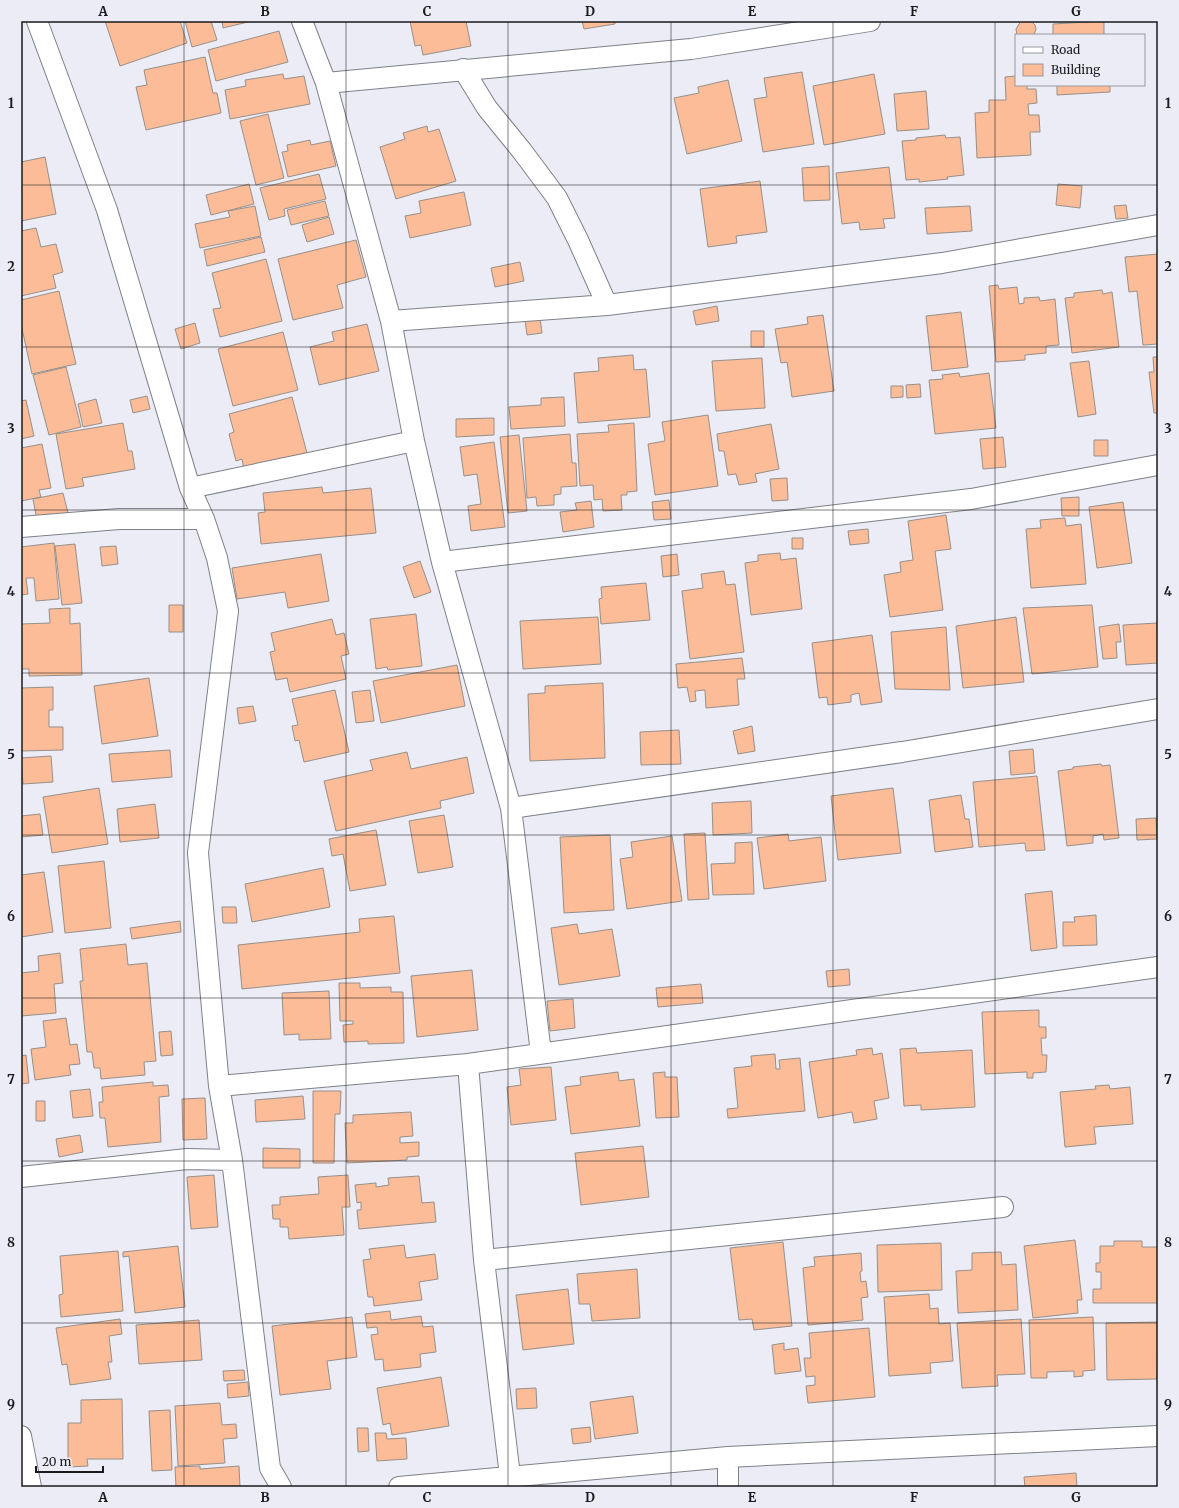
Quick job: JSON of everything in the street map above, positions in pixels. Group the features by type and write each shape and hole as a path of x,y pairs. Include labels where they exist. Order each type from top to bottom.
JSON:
{"street":[{"path":"37,21 107,210 190,488 204,519 218,558 228,611 198,853 219,1086 232,1160 270,1468 281,1487"},
{"path":"302,21 326,83 391,320 414,441 442,562 511,808 541,1053"},
{"path":"326,83 463,69 691,49 870,21"},
{"path":"463,69 487,108 522,151 557,198 578,240 607,305"},
{"path":"391,320 607,305 942,263 1158,225"},
{"path":"190,488 414,441"},
{"path":"442,562 971,499 1158,465"},
{"path":"21,527 119,519 204,519"},
{"path":"511,808 902,752 1158,709"},
{"path":"219,1086 468,1064 1158,968"},
{"path":"468,1064 484,1260 510,1476"},
{"path":"21,1177 188,1158 232,1160"},
{"path":"484,1260 1003,1207"},
{"path":"21,1436 31,1487"},
{"path":"399,1487 728,1457 1158,1436"},
{"path":"728,1457 728,1487"}],"building":[{"path":"105,21 180,21 187,43 120,66"},
{"path":"185,21 211,21 217,40 192,47"},
{"path":"222,21 252,21 223,28"},
{"path":"410,21 466,21 471,46 423,55 421,45 415,46"},
{"path":"582,21 615,21 615,24 584,29"},
{"path":"1021,21 1031,21 1035,25 1036,29 1034,34 1017,34 1016,29"},
{"path":"1104,21 1104,34 1053,34 1053,24"},
{"path":"279,31 288,62 216,81 208,50"},
{"path":"205,57 213,93 217,93 221,113 146,130 136,87 147,85 144,70"},
{"path":"802,72 814,144 763,152 754,99 767,97 764,78"},
{"path":"283,74 284,79 304,76 310,104 230,119 225,90 246,86 245,80"},
{"path":"874,74 885,134 824,145 813,86"},
{"path":"1015,76 1015,86 1027,86 1027,89 1036,89 1037,103 1028,104 1029,115 1039,115 1040,132 1030,132 1031,155 977,158 975,113 989,112 989,100 1006,100 1005,77"},
{"path":"728,80 742,141 687,154 674,98 699,93 698,87"},
{"path":"1057,86 1110,86 1110,92 1057,95"},
{"path":"926,91 929,129 897,131 894,94"},
{"path":"268,114 284,178 256,185 240,121"},
{"path":"427,126 428,132 439,129 456,181 396,199 380,147 405,139 403,133"},
{"path":"945,135 946,138 960,137 964,175 947,177 948,179 919,182 919,179 906,180 902,141"},
{"path":"310,140 311,145 330,141 336,166 288,177 282,152 288,151 287,145"},
{"path":"45,157 56,214 21,221 21,162"},
{"path":"829,166 830,200 804,201 802,168"},
{"path":"889,167 895,218 883,219 885,228 860,230 859,222 842,224 836,173"},
{"path":"319,174 326,199 284,209 285,216 269,220 260,188"},
{"path":"760,181 767,232 736,236 737,243 708,247 700,189"},
{"path":"249,184 254,204 211,215 206,195"},
{"path":"1058,184 1082,186 1080,208 1056,205"},
{"path":"464,192 471,225 410,238 405,216 421,213 419,201"},
{"path":"325,201 329,216 291,225 287,210"},
{"path":"1126,205 1128,218 1116,219 1114,206"},
{"path":"255,206 261,236 200,248 195,224 230,217 228,211"},
{"path":"970,206 972,231 927,234 925,208"},
{"path":"329,217 334,234 307,242 302,225"},
{"path":"36,228 41,247 56,244 63,272 53,275 56,288 21,296 21,231"},
{"path":"261,237 265,252 207,266 204,250"},
{"path":"356,240 366,277 337,285 343,308 293,320 278,259"},
{"path":"1158,254 1158,344 1143,345 1137,291 1129,292 1125,257"},
{"path":"266,259 282,321 220,337 213,309 221,308 212,273"},
{"path":"520,262 524,281 495,287 491,268"},
{"path":"998,285 999,289 1017,287 1019,304 1024,303 1024,298 1039,297 1040,301 1055,299 1059,345 1046,346 1046,353 1025,355 1025,360 996,362 989,286"},
{"path":"1102,290 1103,294 1112,292 1119,347 1072,353 1065,298 1074,297 1074,293"},
{"path":"59,291 76,364 32,374 21,324 21,300"},
{"path":"717,306 719,321 696,325 693,311"},
{"path":"961,312 968,367 932,371 926,316"},
{"path":"823,315 834,391 792,397 787,362 781,363 775,329 808,324 807,317"},
{"path":"540,318 542,333 527,335 525,320"},
{"path":"195,323 200,343 181,349 175,329"},
{"path":"367,324 379,371 319,385 310,347 334,341 332,332"},
{"path":"751,331 764,331 764,347 751,347"},
{"path":"283,332 298,390 233,406 218,349"},
{"path":"633,355 634,370 646,369 650,417 578,423 574,373 599,371 598,358"},
{"path":"1153,357 1158,357 1158,413 1154,413 1149,372 1154,372"},
{"path":"762,358 765,408 716,411 712,361"},
{"path":"1089,361 1096,414 1078,417 1070,363"},
{"path":"66,367 81,427 49,435 33,375"},
{"path":"959,373 960,377 989,373 996,428 935,434 929,380 943,379 942,375"},
{"path":"920,384 921,397 907,398 906,385"},
{"path":"891,386 903,386 903,397 891,398"},
{"path":"147,396 150,409 133,413 130,400"},
{"path":"292,397 307,453 244,470 242,459 236,461 229,434 234,432 229,414"},
{"path":"564,397 565,426 511,429 509,407 541,405 541,398"},
{"path":"96,399 102,423 83,427 78,404"},
{"path":"26,400 34,436 21,439 21,401"},
{"path":"708,415 718,486 655,495 648,444 665,441 662,422"},
{"path":"494,418 494,435 456,437 456,419"},
{"path":"123,423 128,451 132,451 135,469 82,478 84,486 66,489 56,434"},
{"path":"634,423 637,491 627,492 627,495 621,495 622,510 603,511 602,499 594,500 593,485 580,486 577,434 609,432 608,425"},
{"path":"771,424 779,469 755,474 757,482 739,485 736,474 728,475 724,451 719,451 717,434"},
{"path":"570,434 572,463 576,463 577,486 561,487 561,494 554,495 554,505 537,506 536,497 527,498 523,438"},
{"path":"519,435 527,511 508,513 500,437"},
{"path":"1003,437 1006,467 983,469 980,439"},
{"path":"1094,440 1108,440 1108,456 1094,456"},
{"path":"494,442 505,527 471,531 468,506 481,504 477,474 464,476 460,447"},
{"path":"42,444 51,488 39,490 41,497 21,501 21,448"},
{"path":"787,478 788,500 772,501 770,479"},
{"path":"322,487 323,493 371,488 376,533 261,544 258,513 265,512 263,493"},
{"path":"63,493 68,513 37,520 33,499"},
{"path":"1079,497 1079,516 1062,516 1061,498"},
{"path":"669,500 671,519 654,520 652,502"},
{"path":"591,501 594,527 563,532 560,512 577,510 575,503"},
{"path":"1123,502 1132,563 1097,568 1089,507"},
{"path":"946,515 951,549 935,551 943,610 890,617 884,575 901,572 900,562 913,560 908,521"},
{"path":"1065,518 1066,526 1081,524 1086,584 1031,588 1026,529 1041,528 1040,520"},
{"path":"868,529 869,543 850,545 848,531"},
{"path":"792,538 803,538 803,549 792,549"},
{"path":"54,543 59,599 36,601 34,578 26,578 28,594 21,595 21,547"},
{"path":"75,544 82,603 62,605 55,546"},
{"path":"116,546 118,564 102,566 100,547"},
{"path":"780,553 781,560 796,558 802,609 751,615 745,563 758,561 758,555"},
{"path":"321,554 329,601 288,608 285,592 237,599 232,568"},
{"path":"677,554 679,575 663,577 661,556"},
{"path":"420,561 431,592 414,598 403,567"},
{"path":"724,571 726,585 735,584 744,652 690,659 682,591 703,588 701,574"},
{"path":"646,583 650,620 601,624 599,599 602,598 601,587"},
{"path":"169,605 183,605 183,632 169,632"},
{"path":"1092,605 1098,667 1032,674 1023,608"},
{"path":"70,608 70,624 80,623 82,675 29,676 29,669 21,669 21,624 50,623 49,609"},
{"path":"416,614 422,666 388,670 387,667 376,669 370,619"},
{"path":"598,617 601,664 523,669 520,621"},
{"path":"1016,617 1024,682 963,688 956,626"},
{"path":"332,619 336,635 344,633 349,654 341,656 346,679 290,692 287,678 276,680 270,652 275,651 271,633"},
{"path":"1157,623 1158,663 1126,665 1123,625"},
{"path":"1119,624 1121,642 1116,642 1117,658 1103,659 1099,627"},
{"path":"946,627 950,690 895,689 891,632"},
{"path":"872,635 882,702 861,705 859,693 851,695 851,702 828,705 827,697 819,698 812,643"},
{"path":"742,658 745,679 737,679 739,705 706,708 705,690 695,691 696,701 690,702 687,687 678,688 676,664"},
{"path":"457,665 465,706 381,723 373,681"},
{"path":"149,678 158,736 102,744 94,686"},
{"path":"603,683 605,758 530,761 528,694 545,693 545,686"},
{"path":"53,687 53,710 49,710 49,727 63,727 63,750 21,751 21,688"},
{"path":"335,690 349,752 304,762 299,740 295,741 292,726 298,725 292,699"},
{"path":"370,690 374,721 356,723 352,692"},
{"path":"253,706 256,721 239,724 237,708"},
{"path":"752,726 755,751 738,754 733,731"},
{"path":"679,730 681,764 641,765 640,732"},
{"path":"1033,749 1035,773 1011,775 1009,751"},
{"path":"170,750 172,777 112,782 109,754"},
{"path":"407,752 411,769 467,757 474,793 440,801 441,808 336,831 324,781 373,770 370,760"},
{"path":"51,756 53,782 23,784 21,758"},
{"path":"1101,764 1102,766 1110,765 1119,838 1104,840 1103,834 1093,836 1093,843 1067,846 1058,771 1073,769 1073,767"},
{"path":"1037,776 1045,850 1026,851 1025,843 979,847 973,782"},
{"path":"99,788 108,844 52,853 43,797"},
{"path":"893,788 901,853 838,860 831,796"},
{"path":"961,795 965,819 969,819 973,847 935,852 929,800"},
{"path":"751,801 752,833 713,835 712,803"},
{"path":"155,804 159,838 120,842 117,809"},
{"path":"40,814 43,835 21,837 21,816"},
{"path":"444,815 453,867 418,873 409,821"},
{"path":"1156,818 1157,839 1137,840 1136,819"},
{"path":"376,830 386,885 350,891 343,854 332,856 329,839"},
{"path":"705,833 709,899 688,900 684,834"},
{"path":"788,834 789,841 821,837 826,881 764,889 757,838"},
{"path":"610,835 614,910 564,913 560,837"},
{"path":"672,836 682,901 627,909 620,859 633,857 631,842"},
{"path":"752,842 754,894 713,895 711,864 735,863 735,843"},
{"path":"104,861 111,928 65,933 58,866"},
{"path":"323,868 330,907 252,922 245,884"},
{"path":"44,872 53,932 21,937 21,875"},
{"path":"1052,891 1057,948 1031,951 1025,894"},
{"path":"222,907 236,907 237,923 223,923"},
{"path":"1096,915 1097,945 1063,946 1063,922 1075,922 1074,917"},
{"path":"394,916 400,973 242,989 238,945 360,932 359,919"},
{"path":"180,921 181,932 132,939 130,928"},
{"path":"577,924 579,934 612,929 620,976 559,985 551,928"},
{"path":"126,944 128,965 147,963 156,1061 144,1062 145,1075 101,1079 100,1068 94,1068 92,1052 87,1052 80,981 83,981 80,949"},
{"path":"60,953 63,983 54,984 56,1013 21,1016 21,973 39,971 38,956"},
{"path":"849,969 850,985 828,987 826,971"},
{"path":"472,970 478,1030 417,1037 411,976"},
{"path":"339,983 360,983 360,988 391,987 391,992 403,992 404,1043 368,1044 368,1041 344,1042 343,1025 353,1024 353,1021 340,1021"},
{"path":"701,984 703,1003 658,1007 656,988"},
{"path":"329,991 331,1039 299,1040 299,1034 284,1035 282,993"},
{"path":"573,999 575,1028 550,1031 547,1001"},
{"path":"1039,1010 1039,1027 1046,1027 1046,1038 1041,1038 1042,1055 1047,1055 1046,1072 1033,1073 1033,1078 1027,1078 1027,1072 985,1074 982,1012"},
{"path":"66,1018 70,1045 77,1044 80,1064 69,1065 71,1075 35,1080 31,1049 46,1047 43,1021"},
{"path":"171,1031 173,1055 161,1056 159,1032"},
{"path":"872,1048 873,1055 882,1053 889,1098 874,1101 877,1119 854,1123 852,1112 818,1118 809,1062 857,1055 856,1050"},
{"path":"916,1048 917,1053 972,1050 975,1107 921,1110 921,1105 904,1106 900,1049"},
{"path":"775,1054 776,1069 780,1069 779,1060 800,1058 805,1111 728,1118 727,1109 738,1108 734,1068 752,1066 751,1056"},
{"path":"26,1055 29,1083 21,1084 21,1056"},
{"path":"551,1067 556,1120 511,1125 507,1087 521,1085 519,1069"},
{"path":"618,1072 619,1081 634,1079 640,1126 571,1134 565,1087 581,1085 580,1077"},
{"path":"665,1072 665,1077 677,1077 679,1117 656,1118 653,1073"},
{"path":"153,1082 153,1086 168,1085 169,1096 159,1097 161,1142 108,1147 105,1118 100,1118 99,1102 103,1102 102,1087"},
{"path":"1109,1085 1110,1089 1130,1087 1133,1124 1094,1127 1096,1144 1065,1147 1060,1092 1096,1089 1095,1086"},
{"path":"90,1089 93,1116 73,1118 70,1091"},
{"path":"313,1091 341,1091 340,1114 335,1114 334,1163 313,1163"},
{"path":"303,1096 305,1119 256,1122 255,1100"},
{"path":"205,1098 207,1139 183,1140 182,1099"},
{"path":"36,1101 45,1101 45,1121 36,1121"},
{"path":"411,1112 413,1136 400,1137 400,1143 419,1142 419,1156 407,1157 407,1160 347,1163 345,1123 353,1123 353,1115"},
{"path":"80,1135 83,1152 59,1157 56,1139"},
{"path":"643,1146 649,1197 581,1205 575,1153"},
{"path":"263,1148 300,1149 300,1168 263,1168"},
{"path":"214,1175 218,1227 191,1229 187,1177"},
{"path":"348,1175 350,1207 342,1207 344,1235 289,1239 288,1227 280,1227 280,1219 273,1219 272,1205 280,1205 280,1197 319,1194 318,1177"},
{"path":"419,1176 422,1203 434,1202 436,1222 359,1229 357,1210 361,1210 361,1202 357,1203 355,1185 376,1183 376,1187 389,1185 388,1178"},
{"path":"1075,1240 1082,1300 1077,1300 1078,1313 1033,1318 1024,1246"},
{"path":"1114,1241 1142,1241 1142,1247 1158,1247 1158,1303 1093,1303 1093,1289 1101,1289 1101,1272 1096,1272 1096,1263 1100,1263 1100,1246 1114,1246"},
{"path":"783,1242 792,1326 754,1330 752,1319 739,1320 730,1248"},
{"path":"941,1243 942,1290 878,1292 877,1245"},
{"path":"404,1245 406,1258 435,1254 438,1279 419,1282 422,1300 374,1306 373,1297 368,1297 363,1260 371,1259 369,1249"},
{"path":"178,1246 185,1307 135,1313 129,1256 123,1257 123,1252"},
{"path":"118,1251 123,1311 61,1317 59,1295 63,1294 60,1256"},
{"path":"1001,1252 1002,1265 1016,1264 1018,1310 958,1313 956,1271 972,1270 972,1253"},
{"path":"861,1253 861,1282 866,1281 868,1297 861,1298 863,1320 808,1325 803,1268 815,1266 814,1257"},
{"path":"637,1269 640,1318 592,1321 590,1304 579,1304 577,1274"},
{"path":"568,1289 574,1344 523,1350 516,1295"},
{"path":"929,1294 930,1309 938,1308 939,1324 950,1323 953,1361 930,1363 931,1373 889,1376 884,1297"},
{"path":"390,1311 391,1320 421,1316 423,1327 433,1326 436,1352 420,1354 421,1367 384,1371 383,1359 375,1360 371,1335 378,1334 377,1327 367,1328 365,1314"},
{"path":"352,1317 357,1357 327,1361 331,1389 280,1395 272,1326"},
{"path":"1093,1317 1095,1370 1083,1371 1083,1376 1074,1377 1074,1371 1047,1372 1047,1378 1031,1378 1029,1320"},
{"path":"120,1319 122,1334 109,1336 112,1362 108,1362 111,1379 70,1385 67,1364 62,1365 56,1328"},
{"path":"1021,1319 1025,1374 997,1375 998,1386 962,1388 957,1323"},
{"path":"199,1320 202,1360 139,1364 136,1325"},
{"path":"1158,1322 1157,1379 1107,1380 1106,1323"},
{"path":"869,1328 875,1397 808,1403 806,1386 815,1385 815,1376 806,1377 804,1358 811,1358 809,1333"},
{"path":"784,1343 784,1350 798,1348 801,1371 775,1374 772,1345"},
{"path":"244,1370 245,1380 224,1381 223,1371"},
{"path":"441,1377 449,1426 392,1435 390,1423 383,1425 377,1388"},
{"path":"248,1382 249,1396 228,1398 227,1384"},
{"path":"536,1388 537,1408 517,1409 516,1389"},
{"path":"633,1396 638,1433 595,1439 590,1402"},
{"path":"122,1399 123,1459 87,1459 88,1466 68,1467 68,1423 81,1423 81,1400"},
{"path":"220,1403 222,1425 236,1424 237,1438 223,1439 225,1463 178,1466 175,1406"},
{"path":"170,1410 172,1470 152,1471 149,1411"},
{"path":"590,1427 591,1442 573,1444 571,1429"},
{"path":"357,1428 368,1428 369,1451 358,1452"},
{"path":"375,1433 386,1433 387,1439 406,1438 407,1459 377,1461"},
{"path":"200,1466 200,1469 239,1466 240,1487 176,1487 175,1467"},
{"path":"1076,1473 1077,1487 1025,1487 1024,1477"}]}
